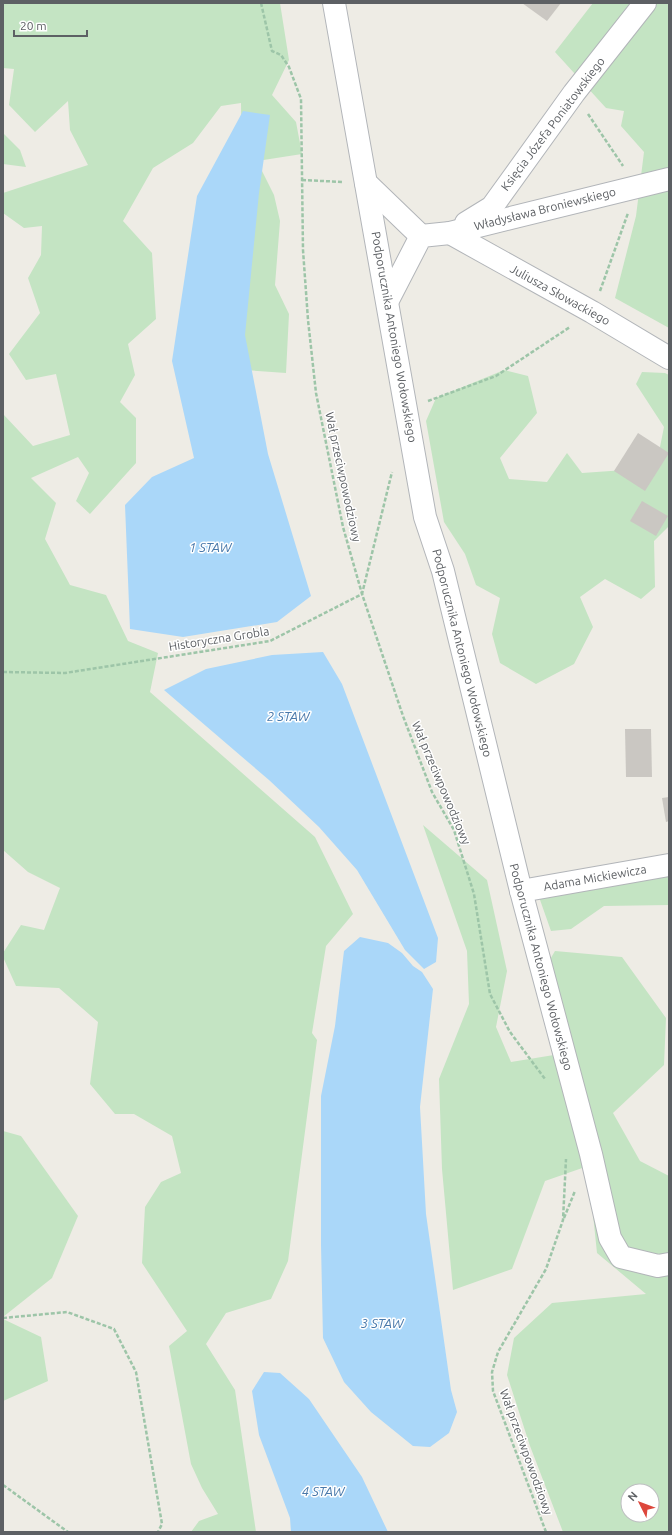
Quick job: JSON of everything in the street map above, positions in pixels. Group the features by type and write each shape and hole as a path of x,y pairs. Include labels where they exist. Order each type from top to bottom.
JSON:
{"street":[{"name":"Podporucznika Antoniego Wołowskiego","path":"334,3 388,300 425,517 443,570 521,891 591,1154 610,1238 621,1257 664,1265"},
{"name":"Księcia Józefa Poniatowskiego","path":"450,233 492,207 574,93 645,3"},
{"name":"Władysława Broniewskiego","path":"421,236 450,233 669,179"},
{"path":"366,183 421,236 388,300"},
{"name":"Juliusza Słowackiego","path":"450,233 592,312 669,358"},
{"name":"Adama Mickiewicza","path":"521,891 669,865"}],"path":[{"name":"Wał przeciwpowodziowy","path":"261,3 272,51 281,55 289,67 301,99 302,180 308,320 316,393 343,527 362,594 402,716 432,792 454,830 474,894 490,994 510,1032 549,1085"},
{"path":"302,180 366,183"},
{"path":"362,594 392,471"},
{"name":"Historyczna Grobla","path":"3,672 65,673 139,660 270,641 362,594"},
{"name":"Wał przeciwpowodziowy","path":"546,1532 493,1391 492,1372 498,1352 546,1269 562,1220 567,1168 566,1154"},
{"path":"3,1318 67,1312 114,1329 136,1372 162,1524 158,1532"},
{"path":"3,1485 68,1532"}],"green space":[{"path":"3,3 280,3 289,60 272,95 296,122 302,154 257,161 274,195 280,221 275,285 289,314 286,373 230,369 242,190 241,103 221,106 193,143 153,168 123,221 152,253 156,319 128,344 135,375 120,402 136,418 136,463 90,514 76,501 89,473 78,457 31,478 56,503 45,539 70,585 106,595 128,641 158,653 150,692 315,837 353,914 326,946 312,1033 317,1040 288,1261 271,1299 226,1313 206,1344 235,1390 256,1532 191,1532 199,1521 218,1514 202,1488 191,1464 169,1346 187,1331 142,1263 145,1207 161,1182 181,1173 172,1136 134,1114 115,1114 90,1084 98,1022 59,988 16,986 3,957 3,953 21,925 44,930 60,888 28,872 3,850 3,408 4,415 33,446 70,435 56,374 26,380 9,354 40,313 28,278 41,255 42,226 24,228 3,213 3,193 88,165 70,130 68,101 35,132 9,105 14,69 3,68"},
{"path":"593,3 669,3 669,328 615,298 636,216 644,152 621,126 624,111 606,108 555,52"},
{"path":"3,133 20,150 26,167 3,164"},
{"path":"504,370 528,376 537,413 500,458 509,479 547,482 567,453 582,473 625,470 655,472 664,427 636,384 642,372 665,373 669,375 669,526 654,541 655,587 641,599 605,579 580,597 593,627 574,664 536,684 500,663 492,634 500,598 476,585 465,554 444,522 426,421 436,398"},
{"path":"423,825 487,880 507,971 496,1027 511,1062 560,1054 545,968 555,951 622,957 666,1018 664,1065 613,1113 640,1161 669,1176 669,1532 563,1532 530,1446 507,1375 514,1338 552,1303 646,1294 597,1253 588,1166 545,1181 512,1269 453,1290 442,1169 439,1079 469,1004 467,951"},
{"path":"669,874 669,905 604,906 571,929 551,931 539,897"},
{"path":"3,1131 21,1136 78,1216 52,1278 3,1317"},
{"path":"3,1319 41,1337 48,1381 3,1401"}],"water":[{"name":"1 STAW","path":"243,111 270,115 259,193 245,335 268,454 311,596 277,622 183,637 130,629 125,505 152,477 194,458 172,361 197,196"},
{"name":"2 STAW","path":"323,652 342,684 438,938 436,962 424,969 405,950 357,870 319,827 269,780 164,690 206,669 272,655"},
{"name":"3 STAW","path":"360,937 388,943 402,953 413,966 422,972 433,989 420,1107 426,1214 451,1390 457,1412 449,1433 430,1447 413,1446 371,1412 344,1382 323,1338 321,1245 321,1096 335,1026 344,951"},
{"name":"4 STAW","path":"264,1372 280,1373 309,1399 362,1477 388,1532 291,1532 290,1518 259,1435 252,1391"}],"building":[{"path":"522,3 561,3 547,21"},
{"path":"638,433 669,453 645,491 614,471"},
{"path":"642,501 668,516 656,536 630,521"},
{"path":"625,729 651,729 652,777 626,777"},
{"path":"669,797 669,821 666,822 662,798"}]}
